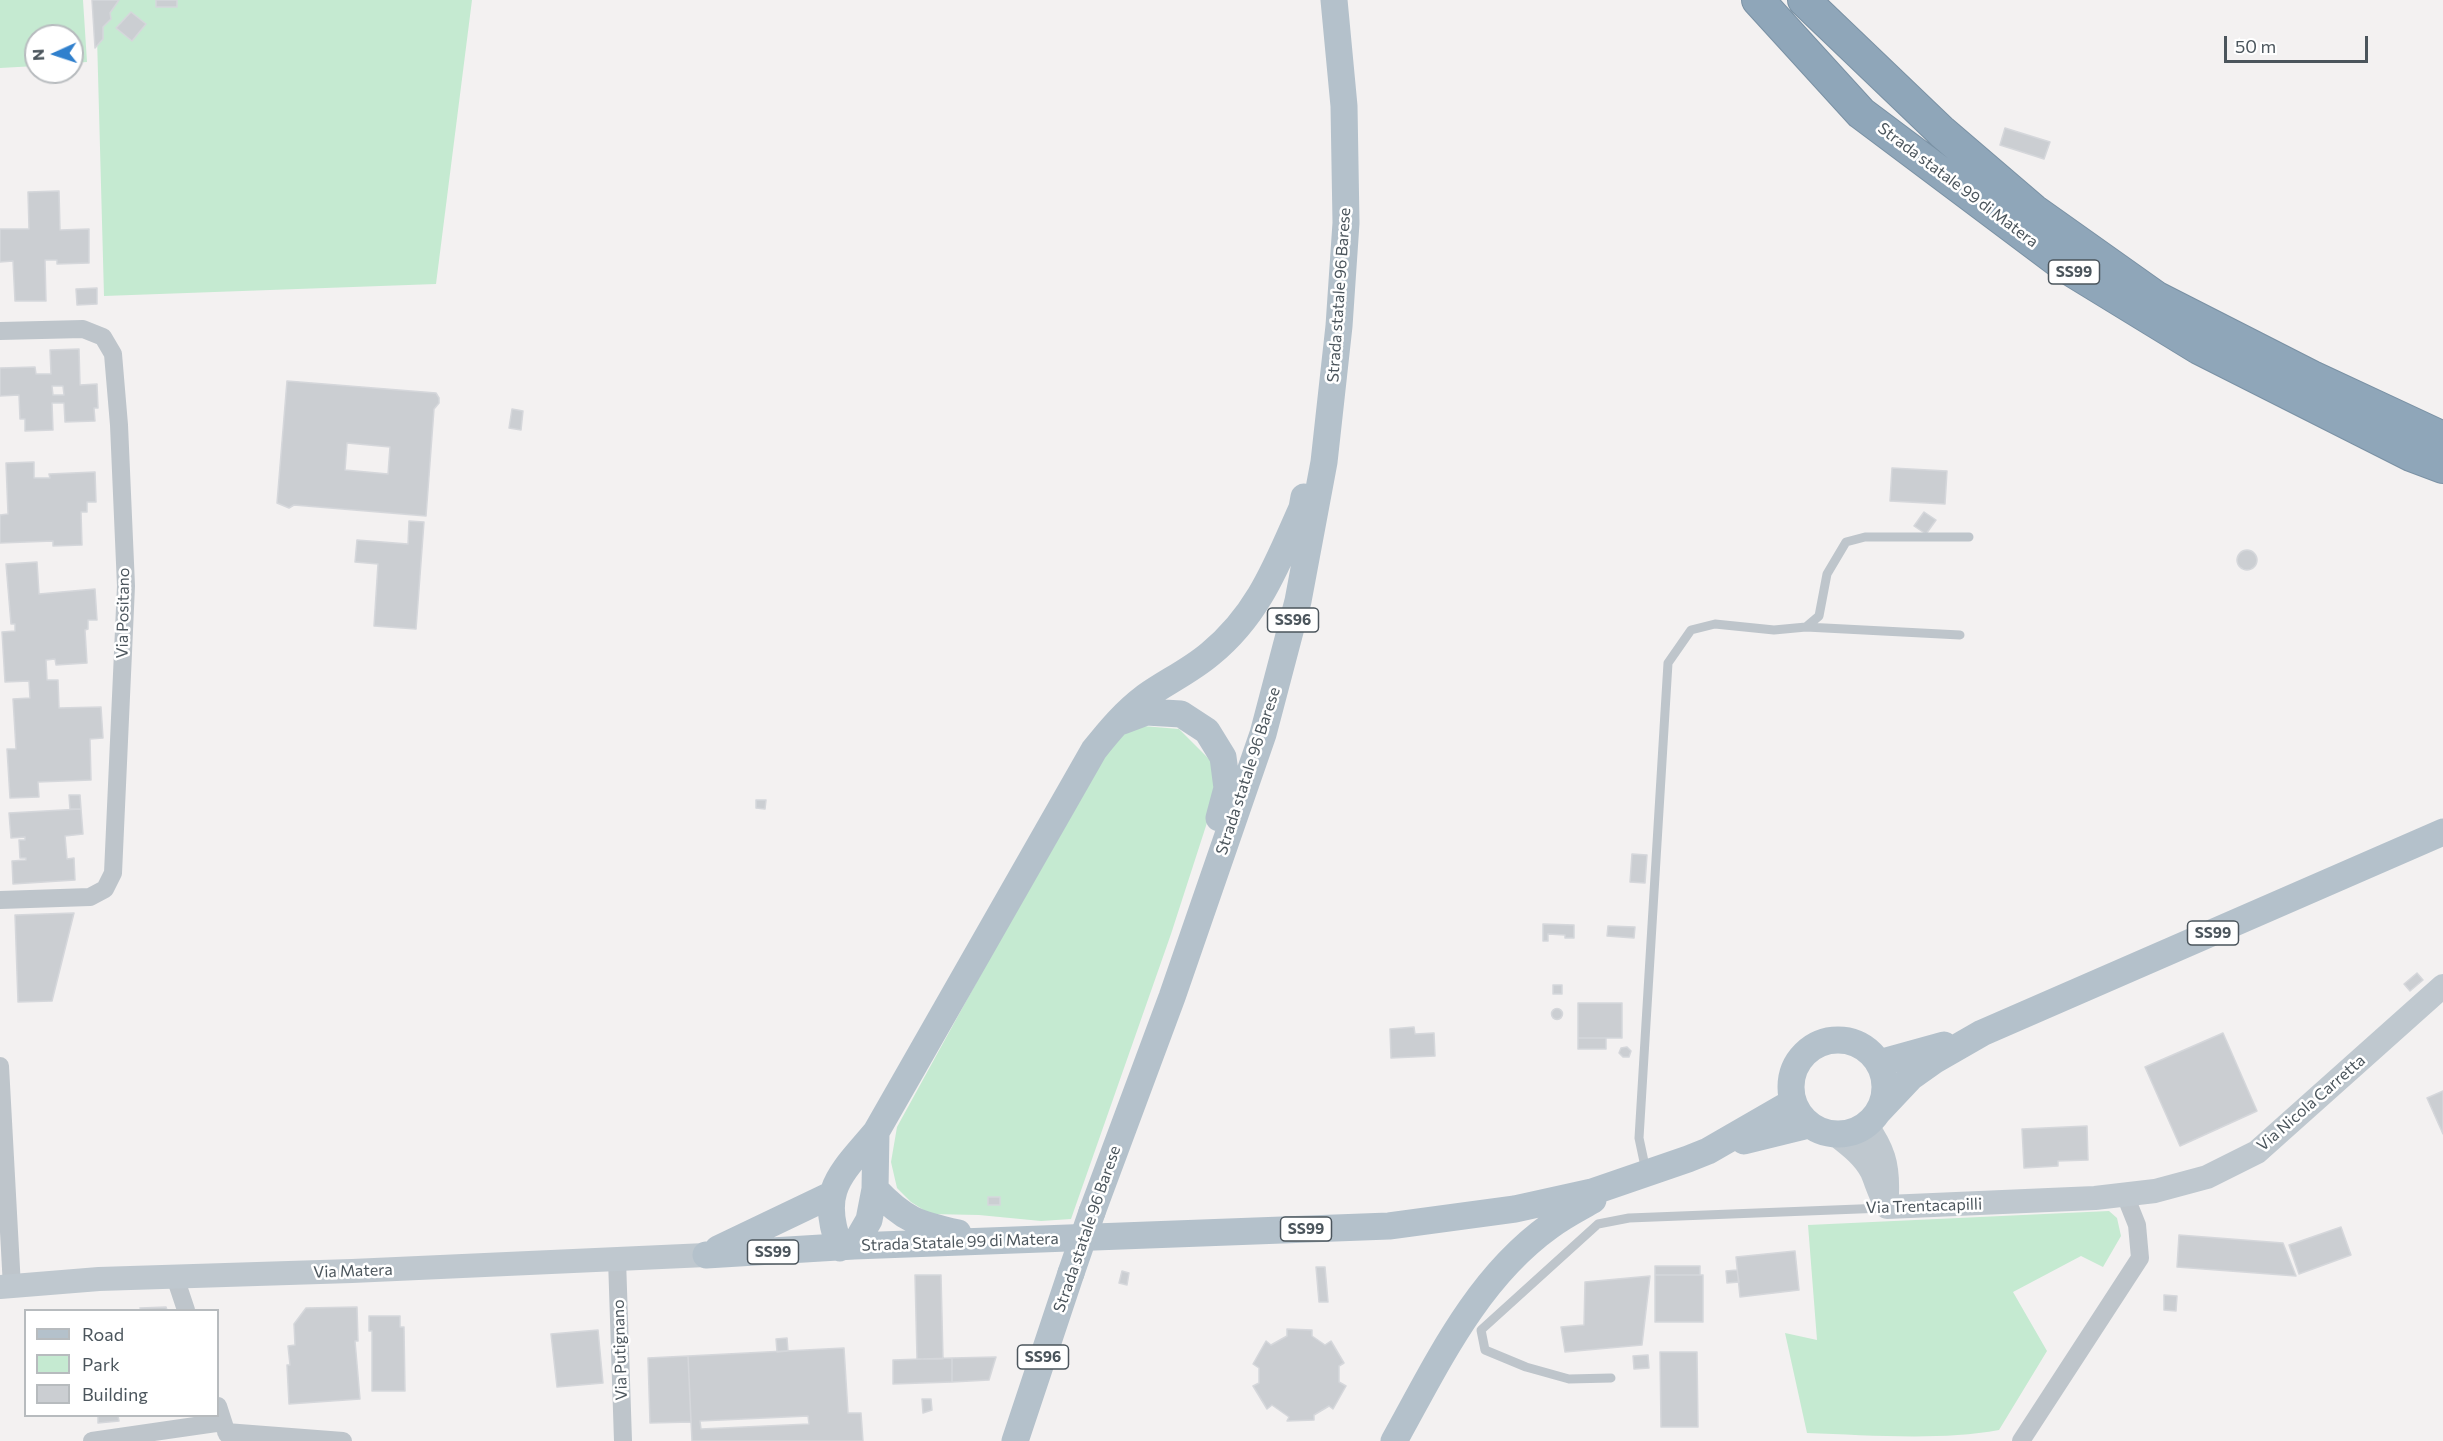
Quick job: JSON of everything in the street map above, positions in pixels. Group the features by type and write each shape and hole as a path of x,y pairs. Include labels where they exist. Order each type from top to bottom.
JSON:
{"highway":[{"name":"Strada statale 99 di Matera","path":"1758,0 1861,112 2065,266 2199,348 2411,455 2443,467"},
{"name":"Strada statale 99 di Matera","path":"1804,0 1942,132 2025,203 2157,298 2312,377 2443,438"}],"main road":[{"name":"Strada statale 96 Barese","path":"1015,1441 1092,1212 1172,997 1263,734 1298,601 1324,462 1339,326 1346,211 1344,106 1334,0"},
{"path":"876,1132 875,1189 869,1220 847,1247 831,1224 831,1195 844,1170 876,1132 1094,750 1116,723 1146,697 1211,654 1238,627 1266,590 1302,508 1339,326"},
{"path":"1116,723 1146,712 1181,714 1207,731 1222,757 1227,788 1172,997"},
{"name":"SS99","path":"1872,1119 1911,1077 1935,1060 1982,1033 2443,832"},
{"name":"SS99","path":"1879,1063 1982,1033"},
{"path":"1840,1039 1856,1043 1869,1051 1879,1063 1885,1087 1872,1119 1846,1134 1835,1134 1822,1132 1809,1125 1800,1115 1793,1102 1791,1087 1793,1072 1800,1058 1811,1047 1825,1041 1840,1039"},
{"name":"Strada Statale 99 di Matera","path":"1708,1151 1793,1102"},
{"name":"Strada Statale 99 di Matera","path":"706,1255 847,1247 1389,1226 1546,1203 1617,1185 1708,1151 1809,1125"},
{"path":"1394,1441 1473,1304 1503,1267 1549,1226 1617,1185"},
{"path":"875,1189 892,1208 917,1224 992,1241"},
{"path":"706,1255 831,1195"}],"street":[{"name":"Via Positano","path":"0,332 83,329 103,336 113,354 119,425 126,586 113,873 105,888 90,897 0,900"},
{"name":"Via Nicola Carretta","path":"2125,1195 2155,1191 2208,1177 2257,1152 2443,986"},
{"path":"0,1066 6,1287"},
{"path":"1872,1119 1886,1161 1887,1207"},
{"path":"1835,1134 1859,1153 1872,1172 1877,1191 1887,1207"},
{"name":"Via Trentacapilli","path":"1887,1207 2125,1195"},
{"path":"2020,1441 2140,1258 2137,1225 2125,1195"},
{"name":"Via Matera","path":"6,1287 99,1279 706,1255"},
{"name":"Via Putignano","path":"617,1260 623,1441"},
{"path":"175,1277 185,1309"},
{"path":"92,1441 224,1425 343,1441"}],"lane":[{"path":"1806,627 1819,616 1827,574 1846,542 1865,537 1969,537"},
{"path":"1647,1174 1639,1138 1668,663 1691,630 1715,624 1774,630 1806,627 1960,635"},
{"name":"Via Trentacapilli","path":"1611,1378 1569,1379 1526,1367 1485,1350 1481,1330 1598,1224 1629,1218 1887,1207"}],"green space":[{"path":"0,0 83,0 87,62 84,62 84,24 24,24 24,67 0,68"},
{"path":"96,0 472,0 436,284 104,296"},
{"path":"1131,725 1179,729 1212,762 1215,798 1171,934 1071,1219 1041,1221 979,1215 930,1214 911,1202 897,1188 891,1162 897,1127 1109,741"},
{"path":"2109,1211 2117,1218 2121,1236 2103,1267 2081,1256 2013,1292 2047,1351 1999,1430 1928,1436 1807,1433 1785,1333 1817,1340 1808,1225"}],"building":[{"path":"92,0 119,0 110,13 111,19 103,27 103,39 95,48"},
{"path":"156,0 177,0 177,7 156,7"},
{"path":"131,12 146,24 132,41 116,28"},
{"path":"2005,128 2050,142 2044,159 2000,145"},
{"path":"59,191 60,230 89,229 89,263 57,264 57,260 45,260 46,301 15,301 13,261 0,262 0,229 29,229 28,192"},
{"path":"97,288 97,304 77,305 76,289"},
{"path":"79,349 80,385 97,384 98,408 94,408 95,421 65,422 64,403 52,403 53,430 25,431 25,419 20,419 19,395 0,396 0,368 35,367 36,374 51,374 50,350","holes":["52,386 63,386 64,395 53,395"]},
{"path":"287,381 436,393 439,403 434,409 426,516 294,505 289,508 277,503","holes":["347,443 390,447 388,474 345,470"]},
{"path":"512,409 523,411 521,430 509,428"},
{"path":"34,462 34,478 50,478 49,474 95,472 96,502 87,502 87,512 81,512 82,545 53,546 53,541 0,543 0,515 8,514 6,463"},
{"path":"1892,468 1947,471 1945,504 1890,501"},
{"path":"1924,512 1936,520 1926,534 1914,526"},
{"path":"409,521 424,522 416,629 374,626 378,564 355,562 357,540 408,544"},
{"path":"2243,550 2251,550 2257,556 2257,564 2251,570 2243,570 2237,564 2237,556"},
{"path":"37,562 39,594 95,589 97,620 88,620 88,629 85,630 87,663 56,665 55,659 46,660 47,680 58,680 59,708 101,707 103,738 90,739 91,780 38,782 39,797 10,798 7,749 16,749 13,699 30,698 29,681 5,682 2,632 15,631 15,624 11,624 6,564"},
{"path":"69,795 80,795 81,809 70,809"},
{"path":"756,800 766,800 765,809 756,808"},
{"path":"81,809 83,834 65,836 67,859 74,858 75,880 13,884 12,861 26,860 26,858 20,858 19,840 25,840 25,837 11,838 9,813"},
{"path":"1632,854 1647,855 1645,883 1630,882"},
{"path":"74,913 52,1001 18,1002 15,915"},
{"path":"1543,924 1574,925 1574,938 1548,934 1548,941 1543,941"},
{"path":"1608,926 1635,927 1634,938 1607,936"},
{"path":"2417,973 2423,980 2410,991 2404,984"},
{"path":"1553,985 1562,985 1562,994 1553,994"},
{"path":"1578,1003 1622,1003 1622,1038 1578,1038"},
{"path":"1557,1009 1561,1010 1561,1018 1557,1019 1553,1018 1552,1014 1553,1010"},
{"path":"1414,1027 1415,1034 1434,1033 1435,1056 1391,1058 1390,1029"},
{"path":"2223,1033 2257,1111 2180,1146 2145,1067"},
{"path":"1578,1038 1606,1038 1606,1049 1578,1049"},
{"path":"1627,1047 1631,1051 1629,1057 1623,1057 1619,1053 1621,1048"},
{"path":"2443,1091 2443,1134 2427,1098"},
{"path":"2087,1126 2088,1160 2058,1161 2058,1166 2024,1168 2022,1129"},
{"path":"988,1197 1000,1197 1000,1205 988,1205"},
{"path":"2341,1227 2351,1255 2299,1274 2289,1245"},
{"path":"2179,1235 2283,1243 2296,1276 2177,1267"},
{"path":"1795,1251 1799,1290 1740,1297 1736,1257"},
{"path":"1655,1266 1700,1266 1700,1275 1655,1275"},
{"path":"1316,1267 1325,1267 1328,1302 1319,1302"},
{"path":"1737,1270 1739,1282 1727,1283 1726,1271"},
{"path":"1122,1271 1129,1273 1127,1285 1119,1283"},
{"path":"915,1275 941,1275 943,1359 917,1359"},
{"path":"1655,1275 1703,1275 1703,1322 1655,1322"},
{"path":"1650,1276 1642,1345 1565,1352 1561,1327 1584,1325 1585,1282"},
{"path":"2164,1295 2177,1296 2176,1311 2164,1310"},
{"path":"166,1307 167,1309 140,1309"},
{"path":"357,1307 358,1341 355,1341 360,1399 289,1404 288,1346 295,1345 294,1324 306,1308"},
{"path":"369,1316 400,1316 400,1327 404,1327 405,1391 372,1391 372,1331 369,1331"},
{"path":"1287,1329 1312,1330 1312,1336 1325,1345 1331,1341 1344,1363 1339,1366 1339,1382 1346,1386 1333,1409 1329,1406 1314,1415 1314,1420 1287,1421 1289,1417 1272,1405 1267,1409 1253,1386 1259,1383 1259,1368 1253,1364 1266,1341 1271,1345 1287,1336"},
{"path":"598,1330 603,1383 557,1387 551,1334"},
{"path":"787,1338 788,1351 777,1352 776,1339"},
{"path":"844,1348 848,1413 861,1413 863,1441 692,1441 688,1356","holes":["808,1416 809,1424 701,1429 700,1421"]},
{"path":"1660,1352 1697,1352 1698,1427 1661,1427"},
{"path":"1648,1355 1649,1368 1634,1369 1633,1356"},
{"path":"688,1356 691,1422 650,1423 648,1358"},
{"path":"996,1357 989,1380 952,1382 952,1358"},
{"path":"952,1358 952,1382 893,1384 893,1360"},
{"path":"922,1399 931,1399 932,1410 923,1413"},
{"path":"98,1417 118,1417 119,1421 98,1423"}]}
